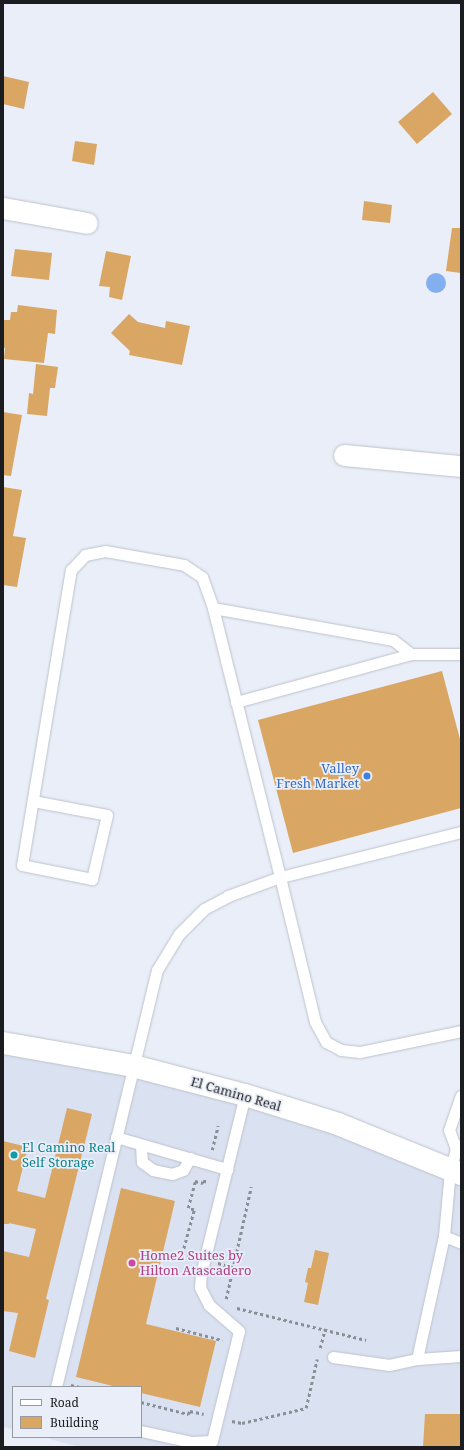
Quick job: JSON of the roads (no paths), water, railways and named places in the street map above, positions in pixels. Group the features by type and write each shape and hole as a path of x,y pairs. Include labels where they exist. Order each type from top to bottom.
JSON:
{"main road":[{"name":"El Camino Real","path":"3,1043 133,1066 245,1095 338,1124 455,1172"}],"street":[{"path":"3,208 87,223"},
{"path":"344,455 461,466"}],"lane":[{"path":"33,801 107,815 92,879 22,865 72,570 85,555 105,551 184,565 202,577 213,608 315,1022 326,1042 341,1050 360,1052 461,1031"},
{"path":"213,608 393,640 411,654"},
{"path":"236,702 411,654 461,654"},
{"path":"56,1386 157,970 179,934 204,909 228,896 280,877 461,832"},
{"path":"142,1431 191,1442 212,1441 239,1331 209,1305 200,1287 200,1281 245,1095"},
{"path":"417,1359 444,1236 455,1172 459,1147 449,1130 461,1096"},
{"path":"116,1138 142,1144 227,1169"},
{"path":"142,1144 142,1162 153,1170 172,1174 183,1170 190,1158"},
{"path":"444,1236 461,1243"},
{"path":"333,1357 390,1365 417,1359 461,1356"}],"water":[{"path":"436,273 443,276 446,283 443,290 436,293 429,290 426,283 429,276"}],"place":[{"name":"Valley Fresh Market","path":"367,776"},
{"name":"El Camino Real Self Storage","path":"14,1155"},
{"name":"Home2 Suites by Hilton Atascadero","path":"132,1263"}]}
